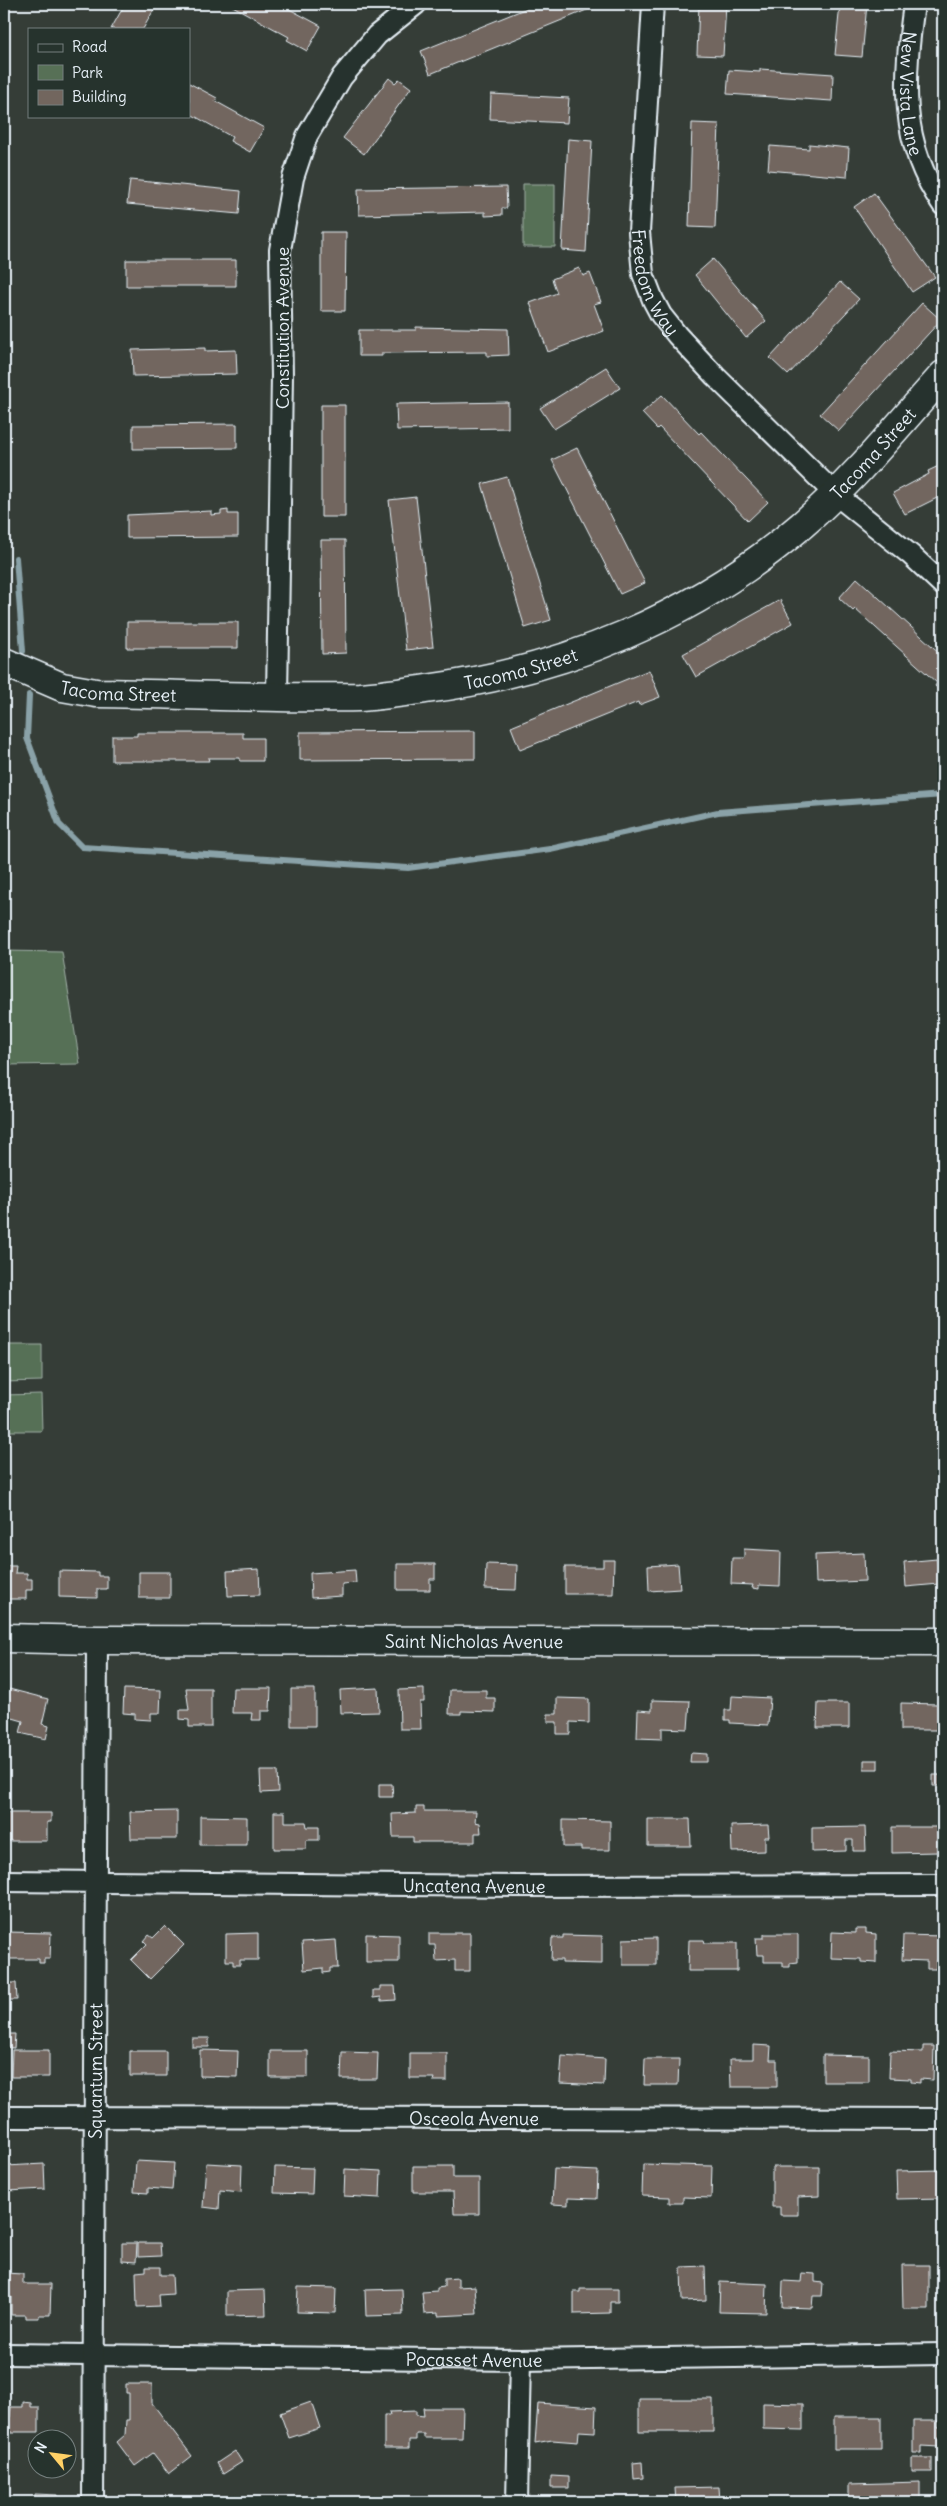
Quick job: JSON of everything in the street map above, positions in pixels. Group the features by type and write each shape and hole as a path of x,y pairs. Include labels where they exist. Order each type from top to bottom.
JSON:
{"street":[{"name":"Constitution Avenue","path":"276,696 282,376 280,250 293,178 307,136 324,104 342,77 377,35 416,4"},
{"name":"Freedom Way","path":"654,4 639,232 643,274 647,288 661,314 683,342 715,376 835,494 911,555 943,585"},
{"name":"New Vista Lane","path":"914,4 908,54 907,91 912,139 921,166 943,205"},
{"name":"Tacoma Street","path":"4,662 41,679 79,690 361,697 475,682 552,663 614,640 690,604 767,553 803,524 835,494 943,375"},
{"name":"Saint Nicholas Avenue","path":"4,1638 96,1640 943,1642"},
{"name":"Squantum Street","path":"93,2502 93,2117 97,1881 94,1726 96,1640"},
{"name":"Uncatena Avenue","path":"4,1881 506,1886 943,1885"},
{"name":"Osceola Avenue","path":"4,2117 943,2119"},
{"name":"Pocasset Avenue","path":"4,2354 520,2360 943,2354"},
{"path":"517,2502 520,2360"}],"green space":[{"path":"523,184 555,184 555,247 523,247"},
{"path":"4,951 62,952 80,1064 4,1065"},
{"path":"4,1345 42,1345 42,1381 4,1382"},
{"path":"41,1394 42,1431 4,1431 4,1395"}],"building":[{"path":"125,4 157,4 144,28 112,28"},
{"path":"229,4 280,4 321,26 307,51 287,40 289,37"},
{"path":"537,4 593,4 594,7 430,74 421,51"},
{"path":"699,4 726,4 723,56 697,55"},
{"path":"840,4 867,4 862,57 835,55"},
{"path":"760,69 833,74 832,101 727,94 729,70 760,72"},
{"path":"389,78 395,83 399,79 411,88 364,154 343,138"},
{"path":"190,84 217,98 215,101 264,128 250,152 230,141 232,137 190,114"},
{"path":"491,94 569,98 567,123 490,119"},
{"path":"692,123 719,124 715,228 689,227"},
{"path":"568,139 592,141 586,252 562,250"},
{"path":"809,144 849,148 847,177 768,170 770,146 809,149"},
{"path":"130,180 241,191 239,214 127,204"},
{"path":"506,187 507,208 502,208 502,215 485,216 485,212 359,215 358,189"},
{"path":"874,193 935,277 912,292 854,207"},
{"path":"321,232 346,232 345,311 321,311"},
{"path":"713,259 766,321 746,338 695,275"},
{"path":"126,260 236,260 236,286 126,286"},
{"path":"579,268 583,276 590,273 601,302 594,304 604,331 548,352 530,303 557,293 552,279"},
{"path":"840,282 859,299 788,375 770,358"},
{"path":"922,303 941,320 839,431 820,414"},
{"path":"416,327 508,329 509,355 487,356 487,352 382,353 382,356 359,356 359,330 416,330"},
{"path":"205,348 205,351 236,350 237,374 133,376 132,350"},
{"path":"606,367 620,388 554,429 540,408"},
{"path":"662,395 699,434 701,432 768,502 748,521 659,427 657,429 642,413"},
{"path":"508,402 508,428 397,430 396,404"},
{"path":"321,405 345,405 345,517 321,517"},
{"path":"237,424 237,448 133,449 133,425"},
{"path":"577,448 645,583 620,594 552,460"},
{"path":"943,464 943,495 905,514 893,493 929,474 928,471"},
{"path":"507,477 551,620 525,628 482,484"},
{"path":"416,497 433,647 406,650 389,500"},
{"path":"228,510 228,514 238,514 238,537 127,538 127,515 211,511 211,515 221,514 221,511"},
{"path":"321,540 345,540 346,653 322,654"},
{"path":"857,578 943,656 943,694 935,686 937,683 855,609 853,611 839,598"},
{"path":"780,600 793,623 696,677 683,654"},
{"path":"127,622 238,622 238,648 127,648"},
{"path":"649,670 660,697 639,705 638,702 520,750 511,727"},
{"path":"475,731 475,759 300,760 300,732"},
{"path":"137,733 243,733 243,738 263,738 263,761 240,761 240,758 208,758 209,761 112,761 112,736 137,736"},
{"path":"744,1549 781,1551 780,1586 759,1585 759,1589 752,1588 753,1585 731,1584 732,1558 744,1558"},
{"path":"864,1553 865,1581 816,1583 815,1555"},
{"path":"937,1559 939,1584 906,1587 904,1562"},
{"path":"603,1560 614,1560 613,1594 565,1594 565,1567 603,1567"},
{"path":"397,1564 435,1564 435,1579 430,1579 430,1590 397,1590"},
{"path":"486,1564 517,1565 516,1590 485,1589"},
{"path":"678,1564 680,1589 649,1591 648,1566"},
{"path":"4,1566 16,1566 15,1573 27,1573 27,1579 32,1579 32,1590 26,1590 26,1599 4,1599"},
{"path":"259,1569 260,1595 228,1596 227,1571"},
{"path":"355,1570 356,1583 342,1584 342,1596 311,1598 310,1573"},
{"path":"59,1571 98,1572 98,1576 107,1576 107,1589 97,1589 97,1598 59,1597"},
{"path":"139,1572 170,1572 170,1598 139,1598"},
{"path":"186,1688 211,1688 211,1727 189,1727 189,1720 180,1719 180,1710 189,1710"},
{"path":"233,1688 271,1688 270,1711 261,1711 261,1720 251,1720 252,1713 232,1713"},
{"path":"378,1688 379,1712 341,1713 340,1690"},
{"path":"9,1689 48,1699 42,1724 49,1726 46,1739 20,1733 23,1721 9,1717 6,1727 4,1726 4,1708"},
{"path":"124,1689 161,1690 160,1713 151,1713 151,1720 135,1719 135,1714 123,1713"},
{"path":"291,1689 315,1689 315,1726 291,1726"},
{"path":"424,1689 424,1702 420,1702 421,1729 400,1729 399,1690"},
{"path":"450,1690 486,1690 486,1698 495,1698 495,1712 461,1711 461,1714 449,1714"},
{"path":"732,1696 770,1698 768,1725 730,1723 730,1720 725,1720 725,1710 731,1710"},
{"path":"557,1698 589,1699 589,1723 570,1722 570,1734 557,1734 557,1722 548,1722 548,1714 557,1714"},
{"path":"652,1700 690,1701 688,1729 662,1728 662,1739 637,1738 638,1710 652,1711"},
{"path":"818,1703 849,1703 849,1728 817,1728"},
{"path":"901,1703 938,1704 938,1730 901,1730"},
{"path":"691,1753 707,1754 707,1762 690,1762"},
{"path":"864,1760 878,1760 878,1769 864,1769"},
{"path":"260,1771 277,1771 278,1792 261,1793"},
{"path":"933,1775 943,1775 943,1786 933,1786"},
{"path":"379,1784 392,1784 393,1797 379,1797"},
{"path":"416,1807 424,1807 424,1811 476,1811 475,1822 480,1823 481,1833 475,1833 475,1842 413,1842 413,1837 393,1837 392,1814 416,1813"},
{"path":"177,1811 177,1839 131,1839 130,1812"},
{"path":"274,1812 285,1812 285,1822 306,1822 307,1827 319,1827 319,1840 306,1840 306,1849 274,1849"},
{"path":"4,1813 51,1813 51,1822 47,1822 47,1841 4,1841"},
{"path":"200,1816 247,1817 247,1845 200,1845"},
{"path":"648,1819 690,1819 691,1846 648,1846"},
{"path":"563,1820 610,1821 610,1850 581,1850 581,1847 563,1847"},
{"path":"768,1825 769,1837 765,1837 765,1851 732,1852 731,1826"},
{"path":"865,1827 866,1851 853,1851 853,1840 846,1840 846,1851 812,1852 812,1828"},
{"path":"892,1827 937,1827 938,1852 892,1853"},
{"path":"165,1926 184,1945 150,1979 131,1960 147,1944 144,1941 149,1935 153,1938"},
{"path":"855,1929 866,1929 866,1933 876,1934 876,1963 861,1962 861,1959 831,1958 832,1932 855,1933"},
{"path":"7,1932 51,1933 50,1959 44,1959 44,1963 39,1963 39,1959 7,1959"},
{"path":"258,1933 258,1960 240,1960 240,1965 233,1965 233,1961 226,1961 226,1934"},
{"path":"429,1933 470,1933 470,1971 455,1971 455,1960 436,1961 435,1945 429,1945"},
{"path":"366,1934 399,1935 399,1962 366,1962"},
{"path":"764,1934 798,1934 798,1962 790,1963 790,1967 783,1967 783,1962 764,1962 764,1955 757,1955 756,1938 764,1938"},
{"path":"563,1935 602,1936 602,1964 562,1963 562,1960 551,1960 552,1938 563,1938"},
{"path":"903,1935 943,1936 943,1961 936,1961 936,1969 927,1969 927,1961 902,1960"},
{"path":"656,1938 656,1965 623,1965 623,1939"},
{"path":"336,1940 338,1968 330,1968 330,1972 323,1973 323,1968 304,1970 302,1942"},
{"path":"689,1940 704,1940 705,1943 737,1943 737,1971 688,1971"},
{"path":"4,1983 16,1983 17,2000 5,2000"},
{"path":"380,1986 395,1986 396,2000 381,2001 381,1997 373,1998 373,1990 380,1990"},
{"path":"5,2034 15,2034 14,2048 4,2047"},
{"path":"192,2038 209,2038 209,2047 192,2047"},
{"path":"753,2045 771,2046 770,2060 777,2060 777,2087 731,2087 730,2059 753,2059"},
{"path":"923,2046 934,2046 933,2080 920,2079 920,2083 911,2082 911,2079 889,2078 890,2051 923,2052"},
{"path":"12,2050 49,2050 49,2077 11,2077"},
{"path":"200,2050 238,2051 237,2077 200,2076"},
{"path":"130,2051 166,2051 166,2076 130,2076"},
{"path":"270,2051 308,2051 308,2077 270,2077"},
{"path":"342,2052 378,2053 377,2079 341,2079"},
{"path":"410,2053 447,2053 447,2081 433,2081 434,2078 410,2078"},
{"path":"823,2055 869,2056 869,2082 823,2082"},
{"path":"562,2056 605,2059 604,2085 560,2083"},
{"path":"645,2059 679,2059 678,2085 644,2085"},
{"path":"136,2161 174,2163 172,2190 148,2188 148,2193 134,2192"},
{"path":"206,2163 242,2165 241,2192 220,2190 219,2209 203,2207"},
{"path":"44,2164 45,2189 8,2191 6,2166"},
{"path":"643,2164 712,2166 711,2198 683,2197 683,2203 669,2203 669,2197 642,2196"},
{"path":"413,2166 453,2166 453,2178 479,2178 479,2214 454,2214 453,2192 413,2192"},
{"path":"275,2167 313,2168 312,2194 274,2193"},
{"path":"772,2167 819,2167 819,2196 798,2197 798,2215 780,2215 780,2207 772,2207"},
{"path":"345,2169 381,2171 380,2198 344,2196"},
{"path":"554,2169 598,2171 597,2199 568,2198 568,2205 552,2204"},
{"path":"943,2170 943,2198 897,2199 896,2171"},
{"path":"122,2243 137,2243 136,2262 122,2261"},
{"path":"138,2243 160,2243 161,2256 138,2257"},
{"path":"902,2265 929,2265 929,2309 903,2309"},
{"path":"705,2266 706,2300 682,2301 681,2267"},
{"path":"146,2267 160,2267 160,2275 172,2275 173,2294 159,2295 160,2306 137,2307 136,2272 146,2271"},
{"path":"4,2273 23,2274 23,2284 51,2284 50,2315 39,2315 39,2318 26,2318 26,2315 11,2315 11,2297 4,2297"},
{"path":"802,2273 815,2274 815,2282 823,2283 822,2296 813,2296 812,2308 782,2307 783,2281 801,2282"},
{"path":"458,2278 458,2287 475,2286 477,2314 438,2316 438,2313 424,2314 422,2292 437,2291 437,2288 444,2287 444,2279"},
{"path":"720,2282 767,2284 766,2313 719,2312"},
{"path":"298,2287 336,2288 335,2313 297,2312"},
{"path":"402,2289 403,2315 366,2316 365,2290"},
{"path":"580,2289 618,2289 618,2302 610,2302 610,2313 574,2314 574,2292 580,2292"},
{"path":"265,2290 266,2315 227,2316 227,2291"},
{"path":"126,2384 152,2384 152,2403 192,2456 169,2474 153,2453 135,2466 117,2442 125,2435 126,2420 129,2420 129,2393 126,2393"},
{"path":"639,2399 713,2399 713,2432 639,2432"},
{"path":"23,2402 31,2403 31,2407 39,2407 39,2428 28,2428 28,2432 4,2432 4,2417 10,2417 11,2407 23,2407"},
{"path":"311,2402 320,2428 289,2438 280,2413"},
{"path":"538,2403 596,2407 595,2432 579,2431 578,2442 552,2440 535,2443"},
{"path":"763,2403 803,2404 803,2430 763,2429"},
{"path":"423,2408 463,2408 462,2438 424,2438 424,2434 416,2434 416,2440 409,2440 409,2448 384,2448 384,2415 390,2415 389,2412 416,2411 416,2415 424,2416"},
{"path":"834,2417 881,2417 881,2449 834,2449"},
{"path":"913,2421 938,2421 938,2427 943,2427 943,2439 938,2438 939,2447 921,2446 921,2453 913,2453"},
{"path":"235,2451 242,2462 223,2474 217,2463"},
{"path":"912,2458 932,2458 932,2472 912,2472"},
{"path":"642,2462 643,2478 634,2479 633,2463"},
{"path":"551,2476 569,2477 569,2488 551,2488"},
{"path":"920,2482 920,2502 849,2502 849,2484"},
{"path":"719,2487 720,2502 676,2502 675,2488"},
{"path":"35,2494 57,2495 57,2502 35,2502"}],"waterway":[{"path":"16,558 23,651"},
{"path":"29,695 27,738 59,824 82,847 408,868 550,849 718,812 943,795"}]}
